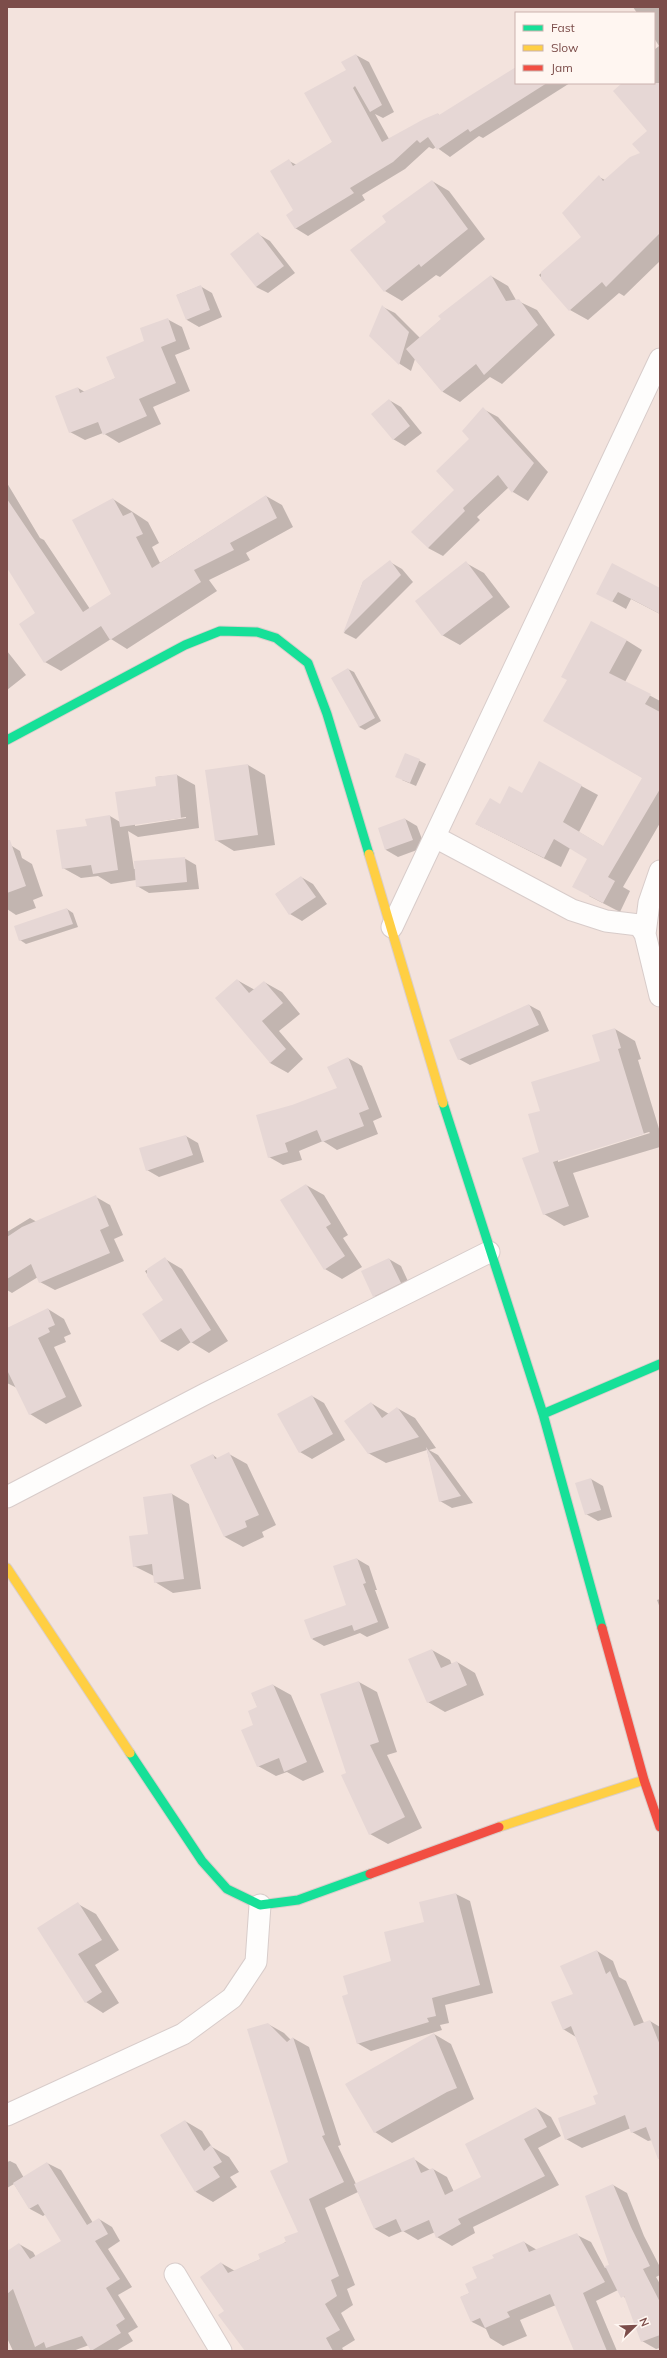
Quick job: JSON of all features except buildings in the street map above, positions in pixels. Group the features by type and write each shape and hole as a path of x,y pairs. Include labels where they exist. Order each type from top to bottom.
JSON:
{"street":[{"path":"392,927 660,359"},
{"path":"7,740 184,645 220,631 257,632 276,638 308,663 328,714 489,1252 543,1414 644,1780 660,1827"},
{"path":"435,837 572,910 606,921 639,925 645,934 660,996"},
{"path":"645,934 649,903 660,871"},
{"path":"7,1497 205,1394 489,1252"},
{"path":"543,1414 660,1364"},
{"path":"7,1568 202,1861 227,1889 260,1905 298,1900 497,1828 644,1780"},
{"path":"7,2115 182,2034 232,1998 256,1962 260,1905"},
{"path":"175,2274 221,2351"}],"shaded area":[{"path":"7,7 660,7 660,2351 7,2351"}],"traffic: fast":[{"path":"7,740 185,645 220,631 257,632 276,638 308,663 327,714 369,854"},
{"path":"443,1103 543,1414 602,1628"},
{"path":"543,1414 660,1364"},
{"path":"130,1753 202,1861 227,1889 260,1905 298,1900 370,1874"}],"traffic: slow":[{"path":"369,854 443,1103"},
{"path":"7,1568 130,1753"},
{"path":"499,1827 644,1780"}],"traffic: jam":[{"path":"602,1628 644,1780 660,1827"},
{"path":"370,1874 499,1827"}]}
